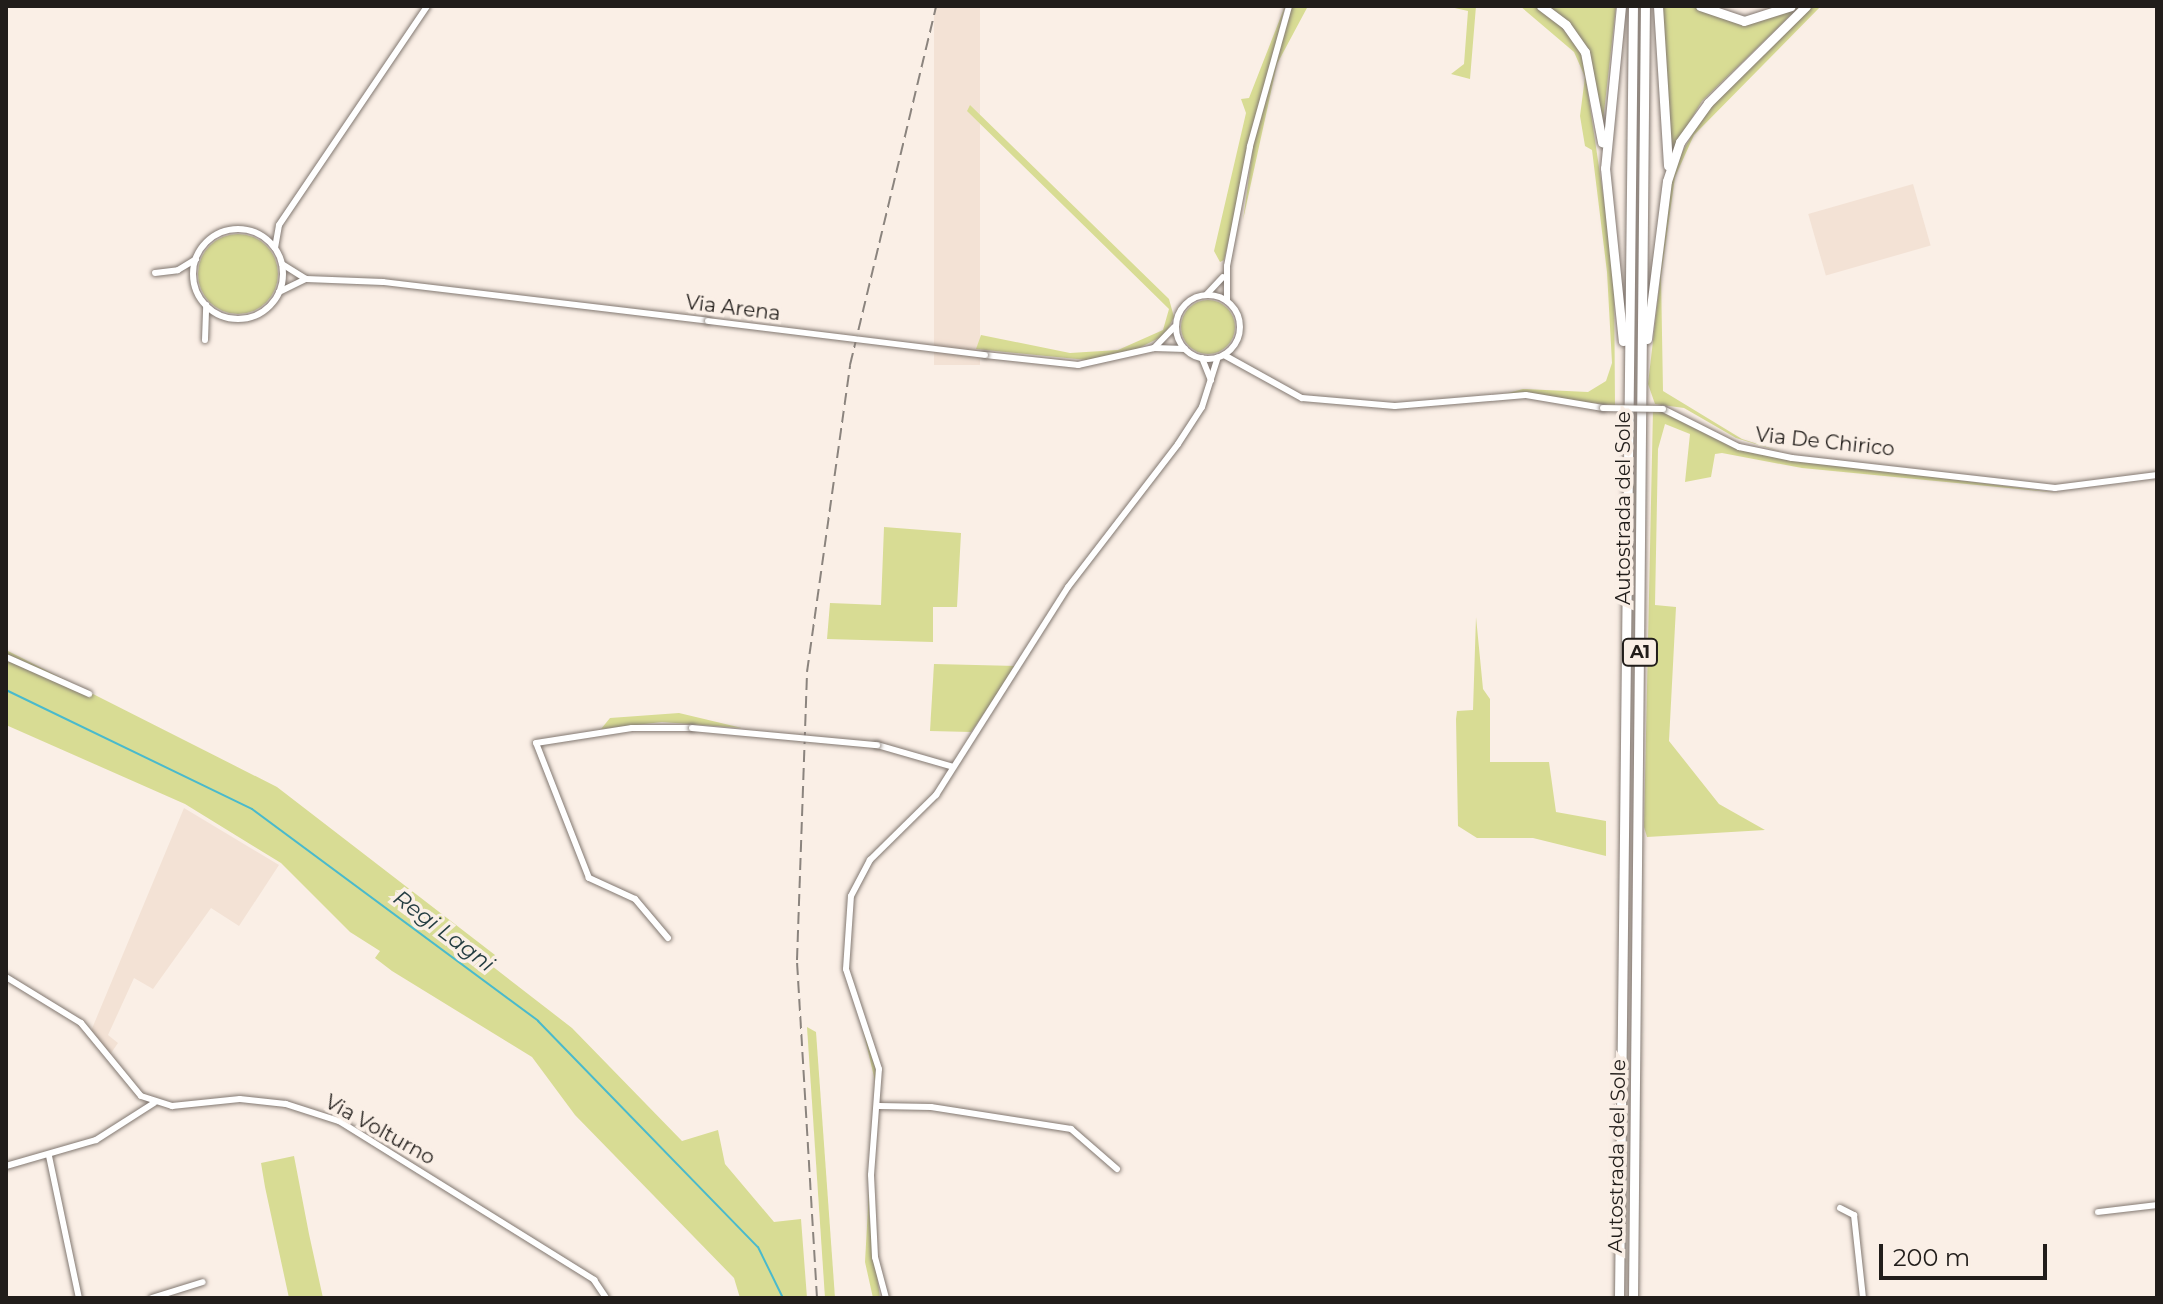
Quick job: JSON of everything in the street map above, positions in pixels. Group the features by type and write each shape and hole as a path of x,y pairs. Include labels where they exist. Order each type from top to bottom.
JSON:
{"highway":[{"path":"1541,6 1566,25 1585,52 1605,168 1628,401"},
{"path":"1605,168 1621,6"},
{"name":"Autostrada del Sole","path":"1619,1298 1633,6"},
{"name":"Autostrada del Sole","path":"1633,1298 1645,6"},
{"path":"1641,390 1667,181 1658,6"},
{"path":"1700,6 1744,21 1791,6"},
{"path":"1667,181 1691,123 1806,6"}],"street":[{"path":"275,248 279,225 427,6"},
{"path":"1154,348 1176,324 1188,302 1220,285 1227,266 1250,146 1289,6"},
{"path":"155,273 178,270 196,259 225,231 259,234 279,225"},
{"path":"206,305 243,318 265,310 279,292 282,263 275,248 259,234"},
{"path":"196,259 195,287 206,305 205,340"},
{"path":"282,263 306,279"},
{"path":"1227,266 1227,301 1240,320 1236,343 1244,362"},
{"name":"Via Arena","path":"279,292 306,279 427,286 1078,365 1154,348 1185,349"},
{"path":"1206,294 1227,301"},
{"path":"1176,324 1185,349 1202,358 1221,356"},
{"path":"886,1298 875,1257 871,1175 879,1106 876,1052 846,969 847,909 870,860 918,816 953,767 1068,587 1178,444 1221,356 1236,343"},
{"name":"Via De Chirico","path":"1221,356 1244,362 1278,389 1302,398 1395,406 1526,395 1603,408 1663,409 1739,447 1792,458 2055,488 2157,475"},
{"path":"1202,358 1211,380"},
{"path":"6,657 89,694"},
{"path":"668,938 635,899 589,878 536,743 632,728 692,728 877,745 953,767"},
{"path":"6,977 81,1023 109,1063 154,1103 127,1126 49,1156 6,1166"},
{"name":"Via Volturno","path":"154,1103 240,1099 326,1116 460,1193 600,1284 606,1298"},
{"path":"879,1106 1071,1129 1117,1169"},
{"path":"49,1156 79,1298"},
{"path":"2098,1212 2157,1205"},
{"path":"1840,1208 1854,1215 1863,1298"},
{"path":"152,1298 203,1282"}],"shaded area":[{"path":"934,6 980,6 980,365 934,365"},
{"path":"1913,184 1931,246 1826,276 1808,214"},
{"path":"184,808 279,865 239,926 211,908 153,989 134,978 108,1035 118,1043 109,1056 91,1031"}],"green space":[{"path":"1285,6 1224,260 1220,262 1214,251 1246,113 1241,99 1249,98"},
{"path":"1291,6 1308,6 1277,64 1243,220 1255,133"},
{"path":"1446,6 1476,6 1470,79 1451,74 1464,64 1468,11"},
{"path":"1520,6 1536,6 1556,20 1582,53 1614,268 1615,405 1501,395 1523,389 1588,392 1606,381 1612,363 1607,272 1592,150 1585,146 1580,116 1585,77 1574,52"},
{"path":"1547,6 1616,6 1603,121 1588,50"},
{"path":"1661,6 1695,6 1738,23 1800,6 1702,101 1672,151"},
{"path":"1810,6 1821,6 1694,135 1675,177 1661,276 1663,391 1742,439 1785,453 1736,438 1684,408 1655,404 1648,384 1673,168 1710,104"},
{"path":"970,105 1169,299 1174,317 1165,335 1135,350 1087,360 976,349 981,335 1070,353 1118,350 1163,330 1169,309 967,111"},
{"path":"230,234 246,234 267,245 278,266 278,282 267,303 246,314 230,314 216,308 204,296 198,282 198,266 204,252 216,240"},
{"path":"1208,300 1227,308 1235,327 1227,346 1208,354 1189,346 1181,327 1189,308"},
{"path":"1653,410 1672,411 1756,454 2059,493 1802,468 1722,453 1715,454 1711,477 1685,482 1690,434 1665,424 1658,449 1655,605 1676,607 1669,741 1719,804 1765,830 1647,837 1644,827"},
{"path":"884,527 961,533 957,607 933,607 933,642 827,639 830,603 881,605"},
{"path":"1476,617 1483,689 1490,699 1490,762 1549,762 1556,812 1606,821 1606,856 1533,838 1477,838 1458,826 1456,719 1457,711 1473,710"},
{"path":"6,650 277,787 495,955 492,966 572,1028 682,1141 718,1130 725,1164 774,1222 801,1219 807,1298 740,1298 734,1278 575,1115 532,1057 375,958 380,951 350,932 281,863 185,804 6,725"},
{"path":"934,664 1017,666 971,732 930,731"},
{"path":"679,713 742,728 662,722 601,729 610,718"},
{"path":"860,1017 875,1060 877,1079 869,1214 880,1298 873,1298 865,1262 875,1081"},
{"path":"807,1027 816,1032 835,1298 825,1298"},
{"path":"294,1156 323,1298 289,1298 265,1187 261,1163"}],"waterway":[{"name":"Regi Lagni","path":"6,690 252,809 538,1021 758,1247 783,1298"}],"railway":[{"path":"817,1298 797,960 807,672 850,365 936,6"}]}
